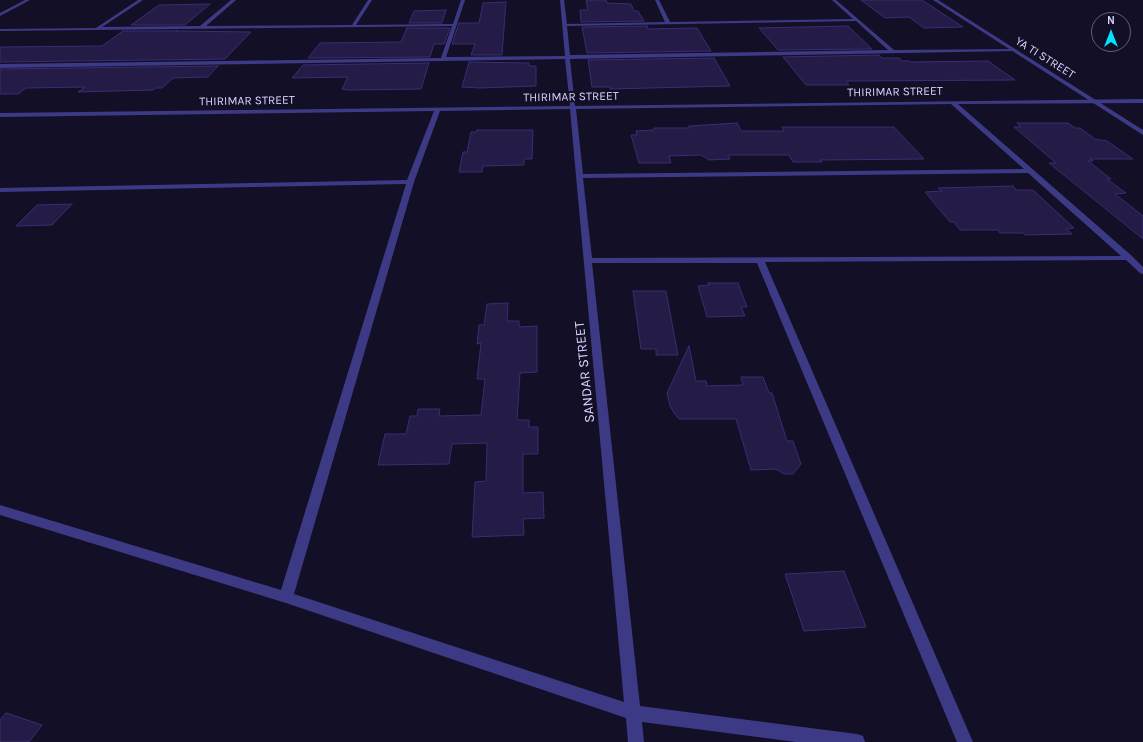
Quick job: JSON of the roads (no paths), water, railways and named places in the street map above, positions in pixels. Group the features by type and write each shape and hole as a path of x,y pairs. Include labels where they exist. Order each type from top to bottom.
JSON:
{"street":[{"path":"0,15 28,0"},
{"path":"97,29 141,0"},
{"path":"201,28 234,0"},
{"path":"353,26 370,0"},
{"path":"443,59 463,0"},
{"name":"SANDAR STREET","path":"562,0 636,742"},
{"path":"657,0 668,23"},
{"path":"834,0 893,52"},
{"name":"YA TI STREET","path":"936,0 1097,102 1143,133"},
{"path":"565,25 857,20"},
{"path":"0,30 454,25"},
{"path":"0,66 1013,50"},
{"name":"THIRIMAR STREET","path":"0,115 952,102 1143,101"},
{"path":"952,102 1143,271"},
{"path":"286,597 410,182 438,110"},
{"path":"579,176 1030,171"},
{"path":"0,190 410,182"},
{"path":"588,261 1129,258"},
{"path":"760,260 965,742"},
{"path":"0,510 286,597 633,713 857,742"}]}
